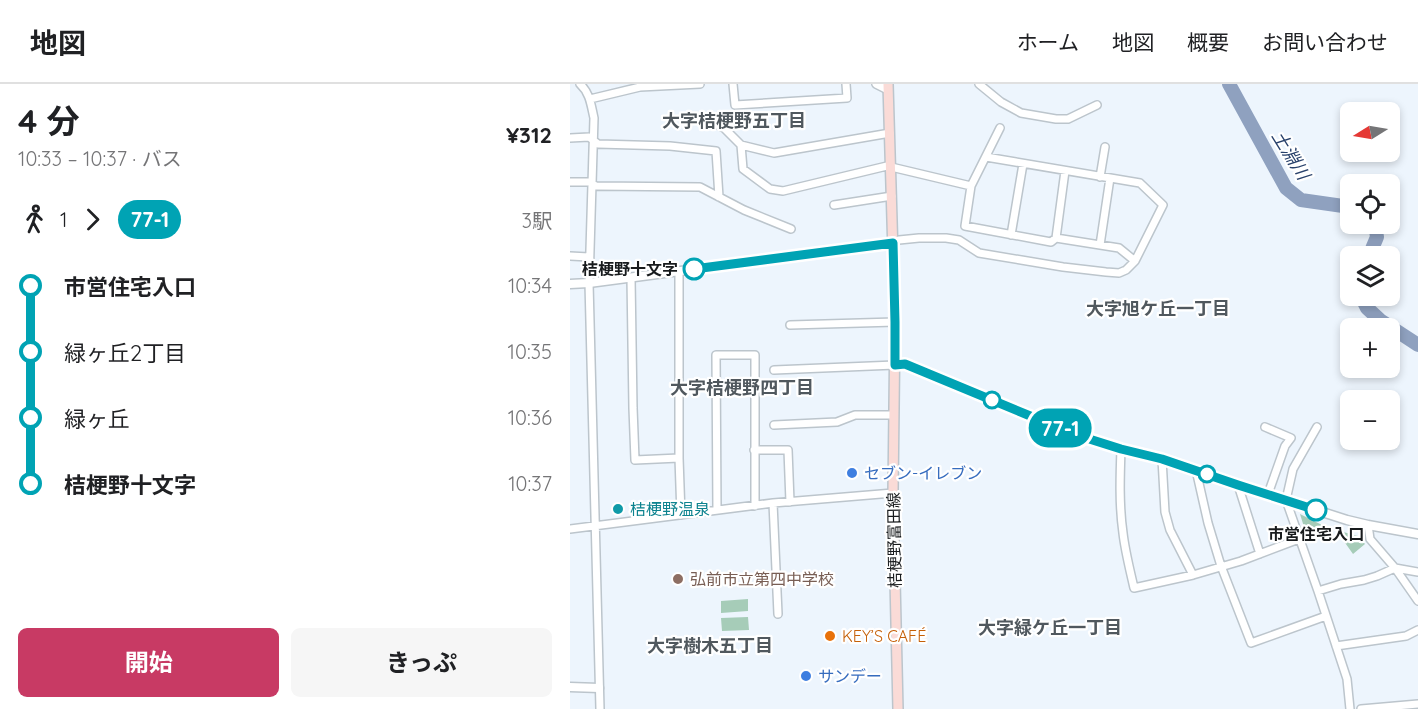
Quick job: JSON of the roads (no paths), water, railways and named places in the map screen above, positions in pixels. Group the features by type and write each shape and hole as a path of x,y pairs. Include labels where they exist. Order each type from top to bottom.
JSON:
{"main road":[{"name":"桔梗野富田線","path":"888,87 895,322 893,493 898,709"}],"street":[{"path":"580,84 586,89 594,118 589,283 600,709"},
{"path":"590,99 640,87 700,84"},
{"path":"733,84 735,105 848,98 846,84"},
{"path":"876,84 888,87"},
{"path":"980,84 1001,102 1021,113 1056,119 1068,118 1097,105"},
{"path":"710,121 724,128 741,145 774,153 890,133"},
{"path":"1000,128 971,186 964,226 1051,242 1056,238 1065,171"},
{"path":"570,138 589,137 598,144 670,146 716,152 719,197"},
{"path":"741,145 743,170 770,189 783,191 887,166 971,186"},
{"path":"1100,177 1105,147"},
{"path":"570,284 631,278 919,238 959,240 979,253 1063,267 1119,273 1135,261 1163,205 1140,183 986,157"},
{"path":"1011,235 1023,164"},
{"path":"1100,245 1110,178"},
{"path":"570,182 589,182 596,186 700,187 744,210 791,229"},
{"path":"834,205 891,196"},
{"path":"1056,238 1119,248 1135,261"},
{"path":"570,256 589,257"},
{"path":"679,271 681,515"},
{"path":"631,278 635,460 679,458"},
{"path":"790,325 895,322"},
{"path":"717,510 716,355 755,355 755,506"},
{"path":"774,370 905,364 1083,437 1162,459 1368,525 1418,534"},
{"path":"774,425 837,422 855,416 893,415"},
{"path":"1265,427 1291,438 1285,446 1269,494"},
{"path":"1317,427 1293,469 1286,500 1347,679 1350,709"},
{"path":"1121,449 1119,480 1121,522 1134,588 1193,575 1299,539"},
{"path":"754,450 788,450 790,502"},
{"path":"1162,459 1166,512 1170,531 1193,575"},
{"path":"1196,470 1221,566 1251,643 1326,616"},
{"path":"1238,485 1260,554"},
{"path":"570,529 773,503 893,493"},
{"path":"773,503 778,614"},
{"path":"1368,525 1370,539 1395,568 1418,601"},
{"path":"1318,591 1364,580 1395,568 1418,572"},
{"path":"1336,646 1406,636 1418,630"},
{"path":"570,687 599,688"},
{"path":"1361,709 1418,704"}],"waterway":[{"name":"土淵川","path":"1229,84 1286,188 1301,200 1340,206"},
{"name":"土淵川","path":"1373,246 1377,234"},
{"name":"土淵川","path":"1366,306 1380,320 1418,345"}],"place":[{"name":"桔梗野十文字","path":"694,269"},
{"name":"セブン-イレブン","path":"852,473"},
{"name":"桔梗野温泉","path":"618,509"},
{"name":"市営住宅入口","path":"1316,510"},
{"name":"弘前市立第四中学校","path":"678,579"},
{"name":"KEY’S CAFÉ","path":"830,636"},
{"name":"サンデー","path":"806,676"}],"district":[{"name":"大字桔梗野五丁目","path":"734,120"},
{"name":"大字旭ケ丘一丁目","path":"1158,308"},
{"name":"大字桔梗野四丁目","path":"742,387"},
{"name":"大字緑ケ丘一丁目","path":"1050,627"},
{"name":"大字樹木五丁目","path":"710,645"}]}
